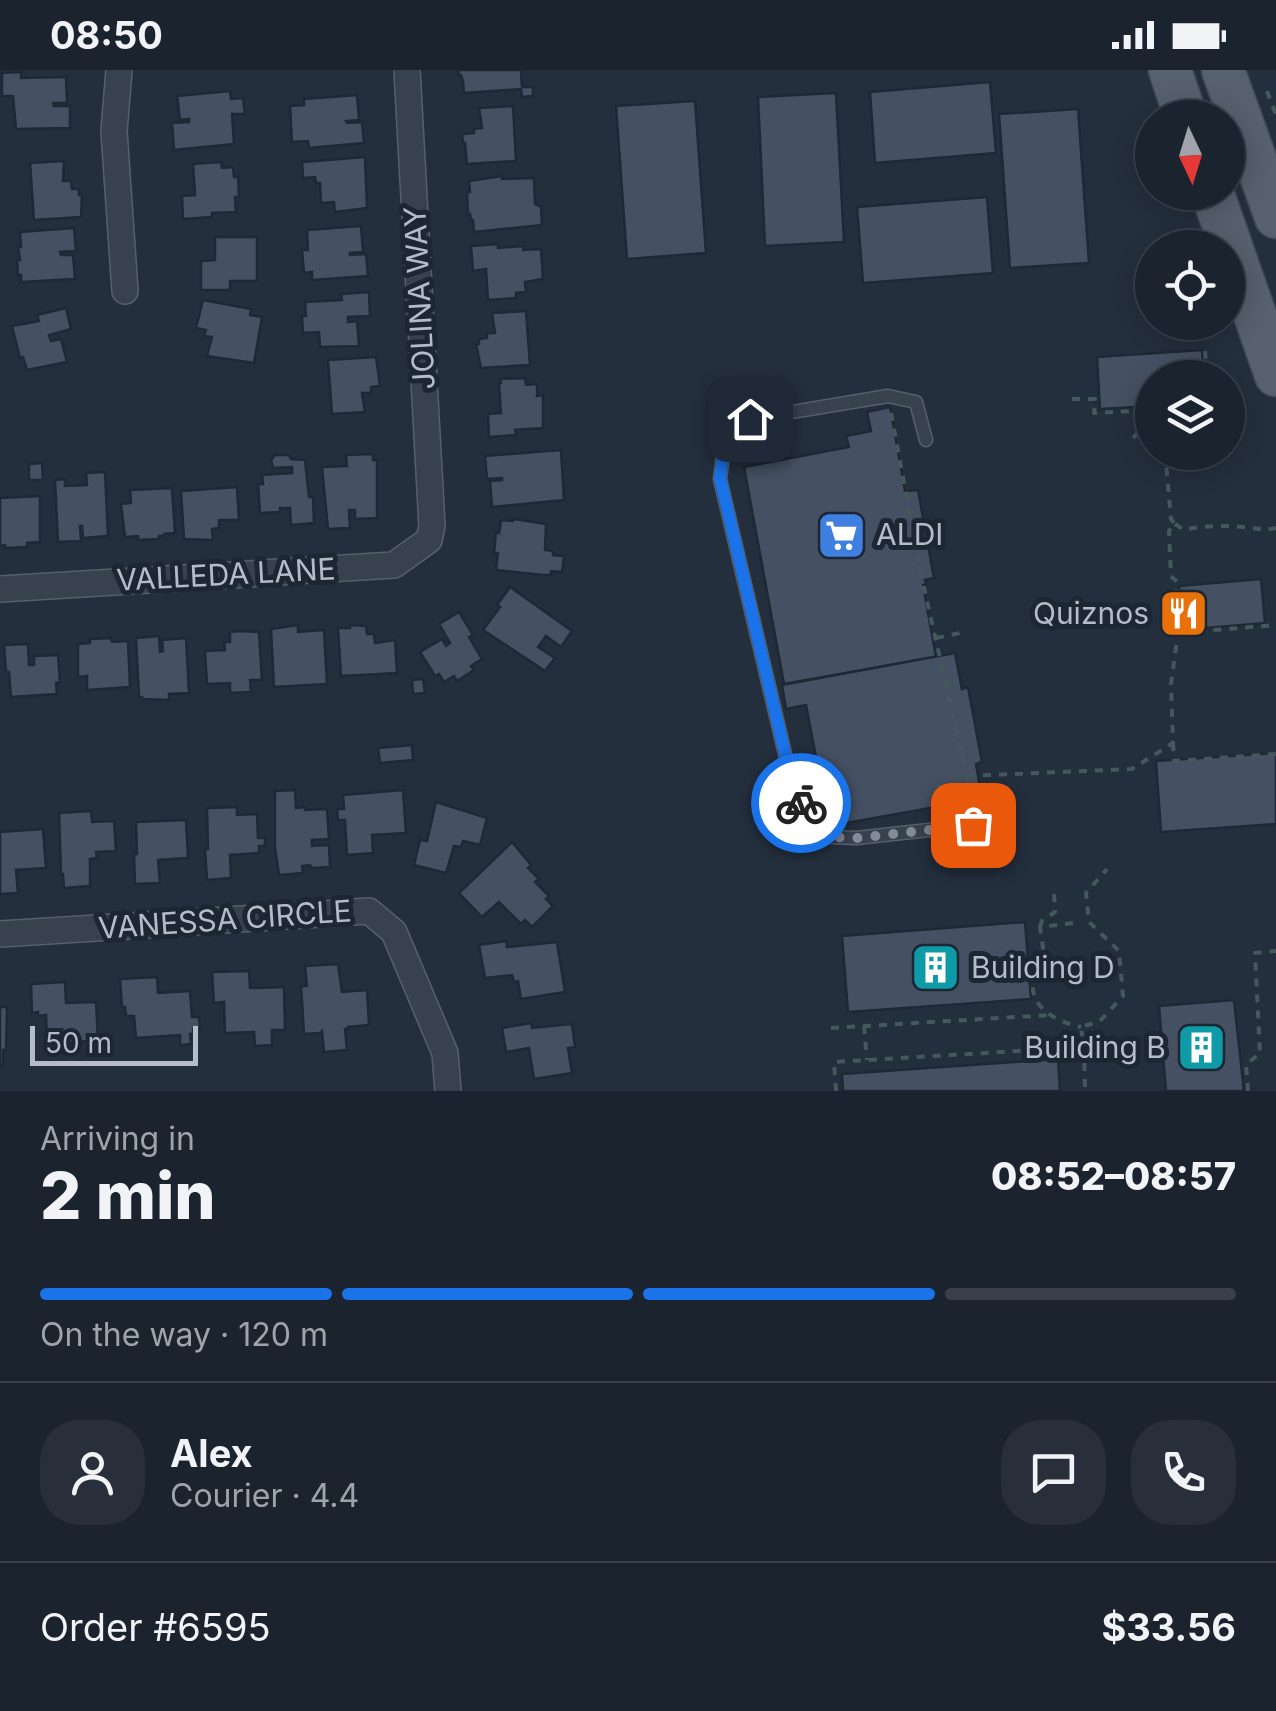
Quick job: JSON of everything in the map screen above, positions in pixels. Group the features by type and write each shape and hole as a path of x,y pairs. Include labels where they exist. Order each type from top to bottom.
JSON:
{"main road":[{"path":"1170,70 1180,100"},
{"path":"1223,70 1276,218"},
{"path":"1218,210 1276,375"}],"street":[{"path":"118,70 114,131 125,292"},
{"name":"JOLINA WAY","path":"407,70 432,526"},
{"name":"VALLEDA LANE","path":"0,589 394,566 428,540 432,526"},
{"name":"VANESSA CIRCLE","path":"0,934 369,911 394,932 446,1053 448,1091"}],"lane":[{"path":"926,440 916,402 888,396 750,419 724,448 720,478 790,775 804,810 832,837 857,838 973,825 1002,812"}],"path":[{"path":"1205,351 1206,360"},
{"path":"888,396 920,570 971,795"},
{"path":"1072,399 1095,399 1094,414 1135,411"},
{"path":"1166,470 1170,518 1184,530 1200,526 1263,531 1276,528"},
{"path":"1175,524 1169,530 1171,576 1178,583 1174,601 1178,633 1170,684 1174,760 1276,754"},
{"path":"1178,633 1276,625"},
{"path":"936,638 965,632"},
{"path":"966,776 1132,768 1173,743"},
{"path":"1054,894 1055,912 1040,927 1042,960 1034,973 1034,998 1050,1015 1082,1027 1100,1021 1123,996 1119,951 1090,922 1086,893 1107,869"},
{"path":"1040,927 1073,923"},
{"path":"1248,1091 1246,1064 1260,1054 1254,953 1276,952"},
{"path":"830,1028 1050,1015"},
{"path":"864,1026 868,1060"},
{"path":"1082,1027 1085,1091"},
{"path":"836,1091 834,1062 1084,1047"}],"building":[{"path":"458,70 521,70 522,87 533,87 533,96 522,97 521,89 464,93"},
{"path":"21,72 21,78 66,77 67,103 53,103 70,106 70,128 16,129 13,96 2,96 2,73"},
{"path":"990,82 996,153 875,163 870,92"},
{"path":"230,91 231,99 243,98 245,114 232,114 234,144 174,150 172,123 189,122 180,120 177,96"},
{"path":"836,93 844,242 765,246 758,97"},
{"path":"357,95 359,120 346,121 362,122 364,143 309,148 308,141 292,142 290,106 304,105 304,99"},
{"path":"695,101 706,253 627,259 616,106"},
{"path":"513,106 516,161 467,164 462,134 482,128 479,108"},
{"path":"1078,109 1089,263 1010,268 999,114"},
{"path":"365,157 367,208 335,212 334,202 321,203 320,183 316,183 315,177 303,178 302,162"},
{"path":"64,161 63,181 71,181 72,189 79,189 82,195 81,217 34,220 30,163"},
{"path":"221,162 222,168 233,167 234,177 238,177 236,212 183,219 182,196 195,195 193,164"},
{"path":"502,176 534,178 535,204 541,207 542,225 474,232 468,214 469,181"},
{"path":"987,197 993,273 863,283 857,207"},
{"path":"361,226 363,252 350,255 366,254 368,276 312,280 312,272 304,273 302,250 308,250 307,230"},
{"path":"74,228 76,251 60,252 73,255 75,279 21,282 17,260 20,232"},
{"path":"215,237 257,237 257,281 230,281 230,290 201,290 201,261 215,260"},
{"path":"498,244 498,248 541,249 543,279 525,282 526,292 516,293 516,298 488,300 486,269 473,271 471,246"},
{"path":"369,292 370,316 348,317 348,322 357,321 359,346 320,347 319,332 303,333 305,302 342,300 341,294"},
{"path":"203,300 251,309 250,315 262,317 254,363 207,356 212,337 204,336 206,330 196,328"},
{"path":"66,308 71,329 49,335 51,341 61,339 67,362 27,370 12,326 39,321 37,315"},
{"path":"526,311 530,365 481,368 476,344 487,338 487,333 495,333 492,313"},
{"path":"1202,350 1203,360 1135,360 1135,407 1100,409 1097,357"},
{"path":"376,357 380,386 371,387 371,393 362,393 365,412 332,414 328,360"},
{"path":"525,378 526,385 537,384 537,396 543,395 543,428 489,437 488,414 501,413 500,379"},
{"name":"ALDI","path":"890,407 905,491 918,490 934,578 925,580 923,585 936,657 784,684 744,467 849,447 846,436 871,431 867,412"},
{"path":"561,450 564,500 492,507 490,481 502,478 487,479 485,456"},
{"path":"373,454 373,460 377,460 377,518 355,519 355,510 349,510 350,528 328,529 322,467 347,466 346,455"},
{"path":"275,455 305,460 314,523 291,525 290,508 260,513 258,484 263,484 262,475 292,473 292,467 273,468 271,460"},
{"path":"42,463 43,480 29,480 29,464"},
{"path":"105,472 108,536 83,538 80,526 81,541 58,542 55,480 65,479 65,486 87,485 86,473"},
{"path":"237,487 239,520 219,520 219,528 212,529 213,540 184,539 181,491"},
{"path":"172,488 175,533 159,539 125,537 121,504 131,503 130,490"},
{"path":"40,496 40,542 27,543 27,547 0,546 0,498"},
{"path":"501,520 546,524 545,550 564,556 562,572 543,575 496,570 496,532 499,533"},
{"path":"1261,579 1265,623 1183,630 1179,586"},
{"path":"510,587 572,631 561,647 546,636 538,647 555,658 545,671 483,630"},
{"path":"459,612 482,659 457,681 454,676 444,682 439,674 435,676 420,652 442,639 446,646 450,643 439,624"},
{"path":"298,625 298,632 324,630 327,684 274,687 271,629"},
{"path":"366,626 367,634 374,634 375,643 395,640 397,673 341,676 338,628"},
{"path":"230,632 259,632 262,680 250,680 251,692 230,693 230,683 207,684 205,651 225,650 224,642 230,642"},
{"path":"159,636 160,652 162,640 186,638 189,693 169,694 169,700 142,699 136,638"},
{"path":"111,638 112,642 128,641 130,687 87,690 87,676 78,677 78,644"},
{"path":"28,644 29,665 34,665 34,656 58,655 57,694 11,697 4,645"},
{"path":"955,653 962,689 968,687 982,762 976,764 982,798 943,809 942,806 835,825 828,820 806,705 786,709 782,685"},
{"path":"423,679 425,693 413,694 412,680"},
{"path":"412,745 413,760 380,763 378,748"},
{"path":"1276,753 1276,824 1161,832 1156,761"},
{"path":"295,790 296,808 327,809 329,839 312,840 312,846 329,845 330,867 302,866 303,873 279,875 275,791"},
{"path":"403,790 406,833 372,835 373,853 347,855 345,820 338,820 337,809 344,809 343,795"},
{"path":"436,802 487,818 480,845 463,841 461,847 454,846 446,873 414,865 420,840 427,841"},
{"path":"237,807 237,815 257,814 258,838 265,838 265,846 259,846 259,853 230,855 231,878 207,880 207,808"},
{"path":"91,811 92,822 114,821 116,851 96,852 97,858 90,859 90,886 64,888 59,813"},
{"path":"186,820 188,858 158,860 160,883 135,884 136,822"},
{"path":"43,829 46,868 16,870 18,893 0,894 0,832"},
{"path":"512,842 531,865 528,868 539,879 535,882 553,906 532,927 525,920 521,924 499,902 482,917 459,893"},
{"name":"Building D","path":"1025,922 1031,999 848,1012 842,936"},
{"path":"506,941 507,947 557,942 565,992 521,999 518,981 514,982 512,975 485,978 479,945"},
{"path":"338,964 342,992 367,990 369,1025 345,1029 347,1050 324,1052 322,1031 304,1034 301,986 307,986 305,966"},
{"path":"249,971 250,988 284,987 285,1030 272,1030 272,1045 255,1046 254,1032 225,1033 224,1002 214,1003 212,972"},
{"path":"157,977 158,993 190,991 192,1017 199,1017 200,1028 190,1034 191,1044 180,1045 180,1035 136,1038 134,1016 126,1016 122,1007 120,979"},
{"path":"65,982 66,1003 96,1002 98,1040 67,1043 68,1053 52,1053 51,1043 47,1044 46,1015 32,1013 31,984"},
{"name":"Building B","path":"1234,1000 1244,1091 1166,1091 1159,1006"},
{"path":"0,1007 7,1007 3,1065 0,1065"},
{"path":"531,1023 532,1028 572,1024 575,1047 568,1048 572,1073 534,1079 529,1048 506,1052 502,1028"},
{"path":"1058,1059 1060,1091 843,1091 842,1074"}],"way so far":[{"path":"801,803 832,837 857,838 973,825"}],"place":[{"name":"ALDI","path":"841,535"},
{"name":"Quiznos","path":"1184,614"},
{"name":"Building D","path":"936,968"},
{"name":"Building B","path":"1201,1048"}],"route":[{"path":"750,419 724,448 720,478 790,775 801,803"}]}
